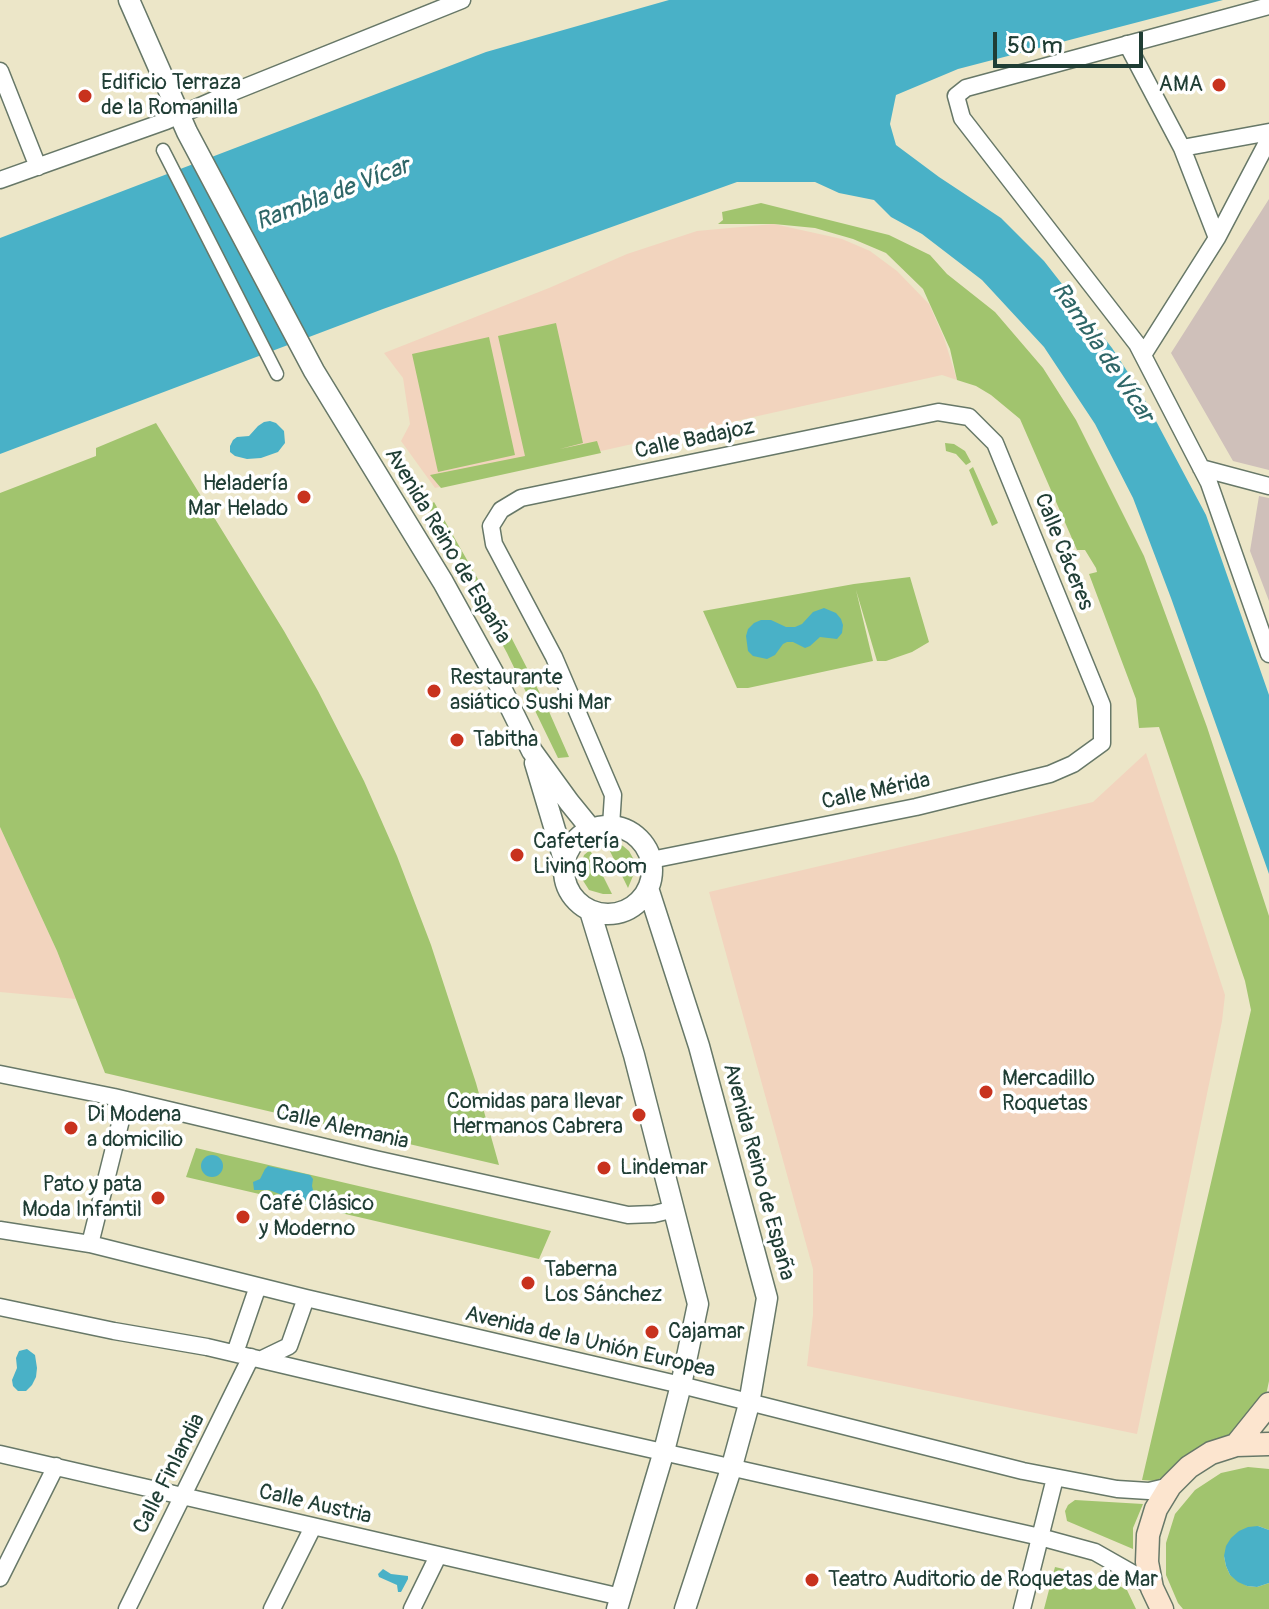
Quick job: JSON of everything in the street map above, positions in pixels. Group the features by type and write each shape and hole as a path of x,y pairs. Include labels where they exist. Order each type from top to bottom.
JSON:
{"main road":[{"path":"1236,1445 1269,1404"},
{"path":"1157,1599 1147,1562 1148,1535 1156,1509 1170,1486 1189,1467 1211,1453 1236,1445 1269,1444"}],"street":[{"path":"0,180 180,115 462,0"},
{"name":"Avenida Reino de España","path":"130,1 192,140 314,371 443,582 496,677 532,751 569,802 601,827 613,795 554,657 494,544"},
{"path":"1269,6 966,88 956,96 962,118 1137,344 1214,497 1269,654"},
{"path":"1127,44 1182,148 1217,238"},
{"path":"0,71 38,167"},
{"path":"1182,148 1269,132"},
{"path":"1143,355 1217,238 1269,139"},
{"path":"163,150 277,374"},
{"name":"Calle Badajoz","path":"494,544 491,526 501,510 521,498 938,412"},
{"name":"Calle Cáceres","path":"938,412 969,417 995,443 1102,705 1102,743"},
{"path":"1201,468 1269,486"},
{"name":"Calle Mérida","path":"651,860 916,807 1050,774 1073,764 1102,743"},
{"name":"Avenida Reino de España","path":"532,751 564,860"},
{"path":"601,827 625,829 638,837 651,860 651,880 637,903 623,912 607,915 590,911 578,903 568,891 563,876 564,860 570,846 578,837 601,827"},
{"name":"Avenida Reino de España","path":"648,888 699,1046 767,1298 749,1404 685,1609"},
{"path":"590,911 634,1055 698,1304 664,1451 619,1603"},
{"name":"Calle Alemania","path":"0,1074 628,1215 675,1209"},
{"path":"90,1244 126,1100"},
{"name":"Avenida de la Unión Europea","path":"0,1230 90,1244 1055,1478 1117,1489 1149,1491 1170,1486"},
{"name":"Calle Finlandia","path":"127,1609 249,1357 258,1286"},
{"path":"249,1357 289,1346 306,1298"},
{"path":"0,1307 249,1357 1040,1537 1095,1552 1132,1573 1157,1599"},
{"name":"Calle Austria","path":"0,1454 438,1556 619,1603"},
{"path":"0,1578 56,1466"},
{"path":"1022,1609 1055,1478"},
{"path":"272,1609 313,1527"},
{"path":"412,1609 438,1556"}],"shaded area":[{"path":"1269,199 1269,470 1233,461 1171,353"},
{"path":"774,224 842,239 870,251 897,271 929,304 957,380 942,375 435,488 401,441 410,424 403,378 384,353 627,254 697,231"},
{"path":"1259,496 1269,498 1269,601 1250,551"},
{"name":"Mercadillo Roquetas","path":"1146,753 1225,995 1137,1434 807,1366 813,1315 813,1269 709,892 1093,802"},
{"path":"0,827 57,951 76,999 0,992"}],"green space":[{"path":"761,203 889,235 930,255 947,274 995,312 1043,368 1076,420 1144,556 1207,727 1269,916 1269,1381 1265,1400 1237,1433 1205,1448 1156,1481 1142,1480 1251,1010 1245,981 1159,727 1139,728 1136,699 1089,574 1097,572 1096,568 1085,550 1077,550 1020,419 991,395 957,380 950,349 923,289 886,253 815,228 718,224 723,220 722,212"},
{"path":"556,323 583,443 560,449 597,441 601,453 441,488 430,475 525,456 498,336"},
{"path":"489,337 515,455 438,472 412,354"},
{"path":"156,423 284,631 364,781 431,945 499,1165 105,1073 57,951 0,827 0,493 96,456 96,448"},
{"path":"945,443 954,444 965,451 971,462 966,465 956,454 946,451"},
{"path":"973,467 998,523 992,526 969,470"},
{"path":"434,502 511,637 569,757 558,758 507,653 428,507"},
{"path":"910,577 929,642 912,652 877,661 856,590 873,661 748,688 737,688 703,611 854,584"},
{"path":"605,841 623,846 634,860 635,871 628,888"},
{"path":"590,850 612,894 589,890 582,879 584,855"},
{"path":"196,1148 551,1231 539,1259 186,1177"},
{"path":"1248,1467 1269,1469 1269,1530 1258,1526 1224,1556 1230,1575 1247,1586 1269,1583 1269,1609 1183,1609 1166,1575 1166,1543 1175,1514 1195,1490 1221,1473"},
{"path":"1075,1500 1143,1504 1133,1528 1133,1549 1067,1521 1065,1511"},
{"path":"1055,1567 1106,1579 1127,1590 1136,1609 1044,1609"}],"water":[{"name":"Rambla de Vícar","path":"669,0 1223,0 958,69 896,95 890,124 896,145 1001,218 1044,261 1112,348 1140,391 1206,515 1269,695 1269,874 1133,498 1095,424 1044,347 982,280 922,234 891,217 874,200 839,193 815,182 737,182 383,309 0,454 0,238 486,52"},
{"path":"270,421 284,431 285,443 278,452 247,459 230,452 233,440 249,436 258,426"},
{"path":"824,608 841,619 842,633 837,639 820,637 805,648 787,642 767,659 753,656 748,651 746,636 754,623 771,620 786,627 795,627 813,612"},
{"path":"212,1155 220,1158 223,1166 220,1174 212,1177 204,1174 201,1166 204,1158"},
{"path":"268,1166 310,1175 313,1190 327,1198 324,1204 293,1199 269,1190 254,1190 253,1182 260,1179"},
{"path":"27,1349 35,1355 36,1377 26,1391 18,1391 12,1380 17,1368 16,1358 19,1351"},
{"path":"1258,1526 1269,1530 1269,1583 1257,1587 1238,1582 1230,1575 1224,1556 1231,1538 1248,1527"},
{"path":"383,1569 391,1574 408,1576 401,1592 398,1592 397,1585 379,1577"}],"place":[{"name":"AMA","path":"1219,85"},
{"name":"Edificio Terraza de la Romanilla","path":"85,96"},
{"name":"Heladería Mar Helado","path":"304,497"},
{"name":"Restaurante asiático Sushi Mar","path":"434,691"},
{"name":"Tabitha","path":"457,740"},
{"name":"Cafetería Living Room","path":"517,855"},
{"name":"Mercadillo Roquetas","path":"986,1092"},
{"name":"Comidas para llevar Hermanos Cabrera","path":"639,1115"},
{"name":"Di Modena a domicilio","path":"71,1128"},
{"name":"Lindemar","path":"604,1168"},
{"name":"Pato y pata Moda Infantil","path":"158,1198"},
{"name":"Café Clásico y Moderno","path":"243,1217"},
{"name":"Taberna Los Sánchez","path":"528,1283"},
{"name":"Cajamar","path":"652,1332"},
{"name":"Teatro Auditorio de Roquetas de Mar","path":"812,1580"}]}
